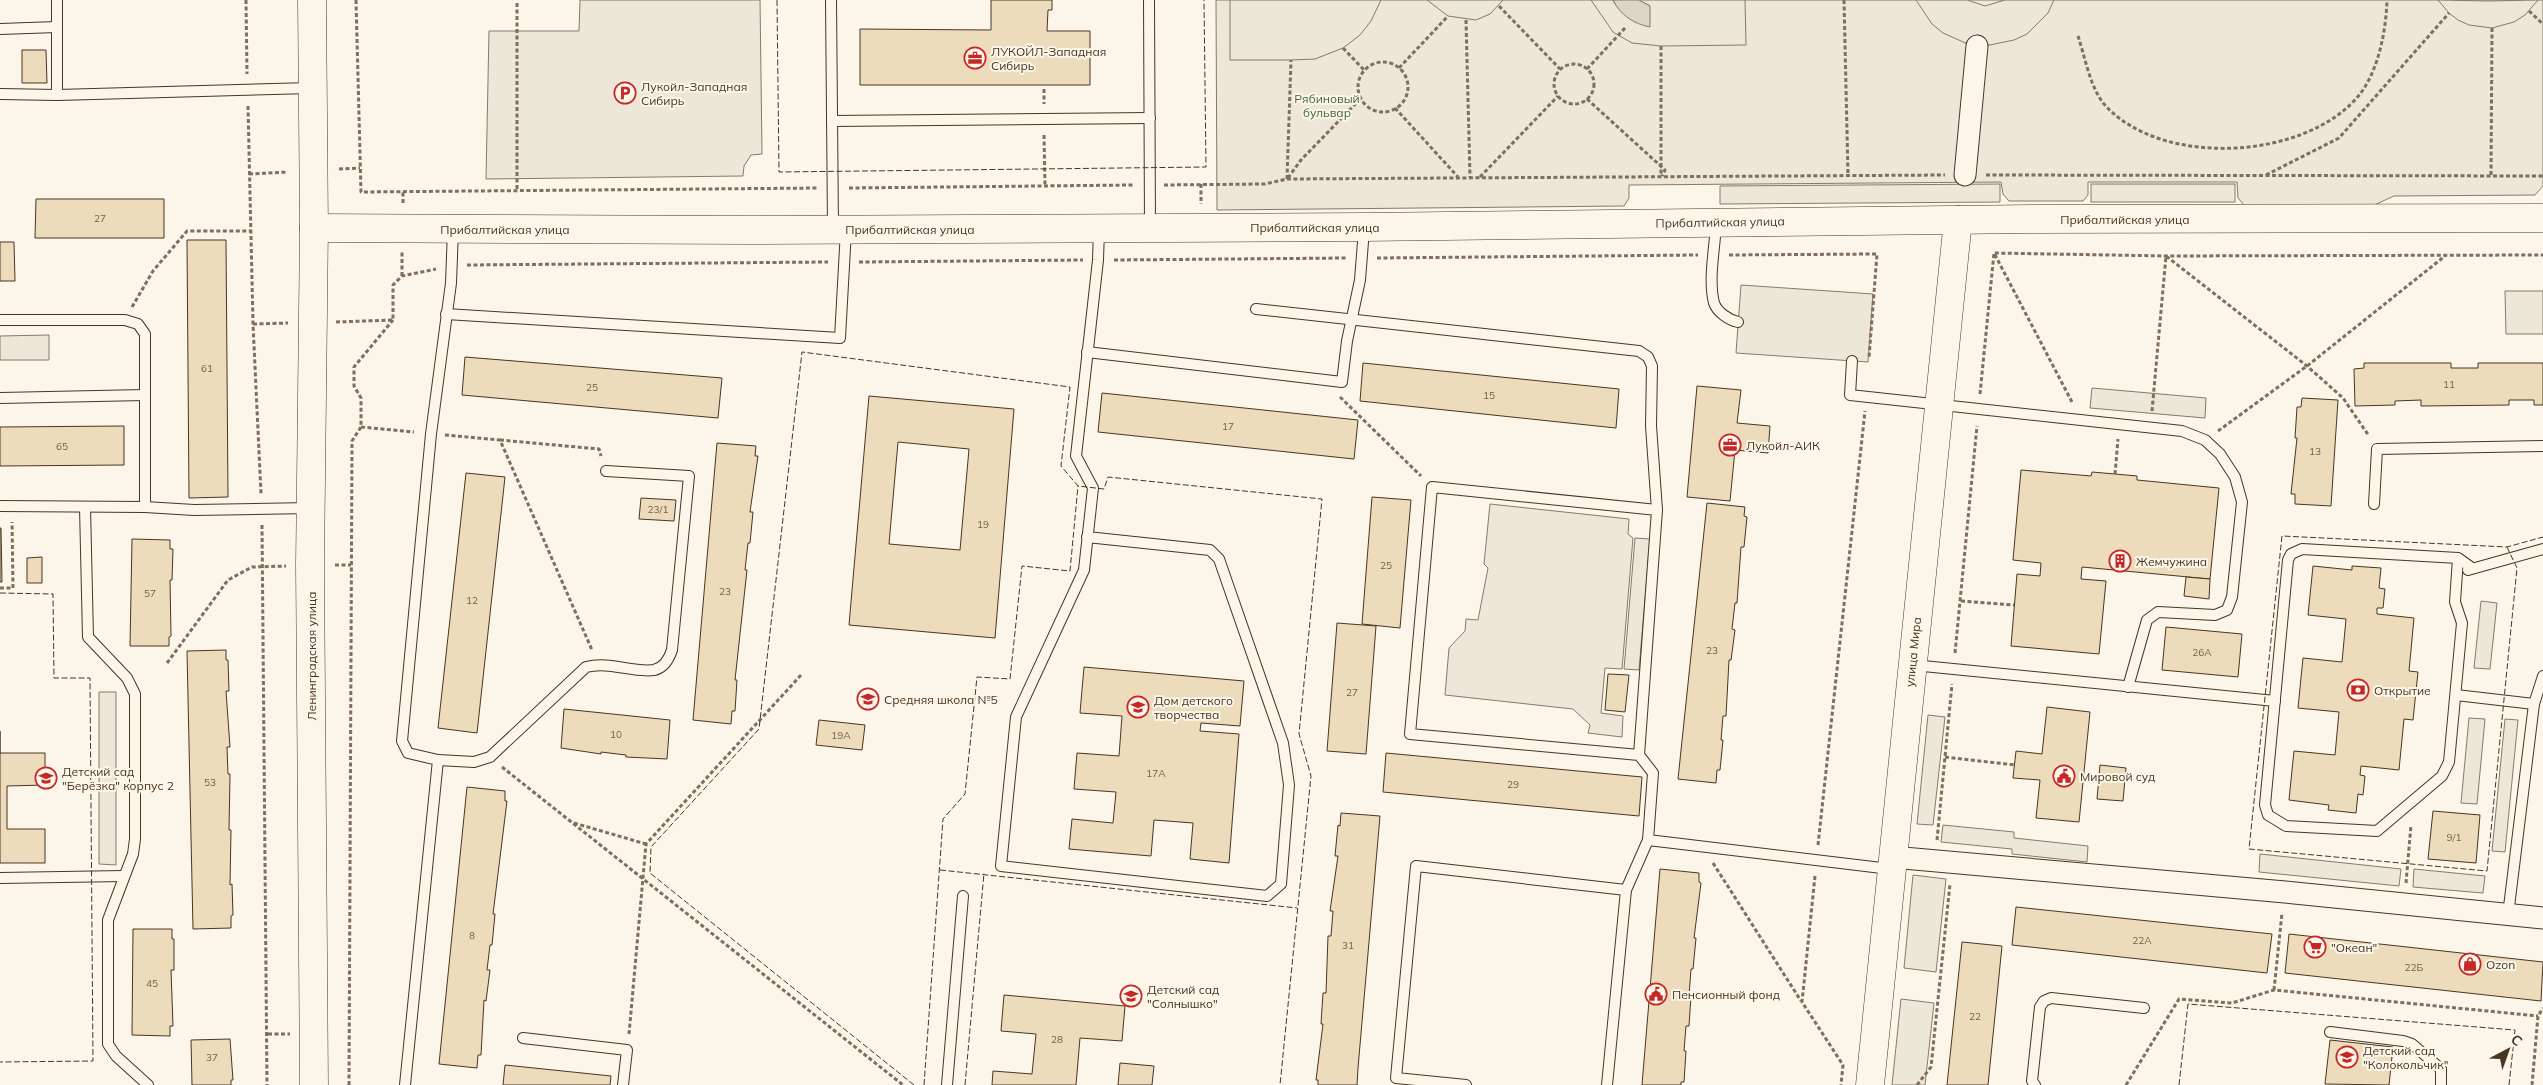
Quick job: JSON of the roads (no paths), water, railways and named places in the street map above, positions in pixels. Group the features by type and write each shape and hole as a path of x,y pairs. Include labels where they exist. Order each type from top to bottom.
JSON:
{"street":[{"path":"312,0 314,228"},
{"path":"1965,175 1977,46"},
{"name":"Прибалтийская улица","path":"314,228 1150,228 1958,220 2543,218"},
{"name":"улица Мира","path":"1870,1085 1958,220"},
{"name":"Ленинградская улица","path":"314,228 310,565 314,1085"},
{"path":"1892,863 1944,862 2285,892 2543,918"}],"lane":[{"path":"57,0 58,95"},
{"path":"446,314 840,338 846,262 832,188 832,0"},
{"path":"1149,0 1150,228"},
{"path":"0,29 57,27"},
{"path":"0,94 247,92 313,88"},
{"path":"832,121 1150,118"},
{"path":"1716,222 1714,305 1722,313 1738,322"},
{"path":"1087,352 1342,382 1362,258 1364,227"},
{"path":"1087,538 1210,550 1219,559 1283,744 1289,785 1281,884 1267,896 1001,866 1016,717 1084,570 1087,538 1092,488 1076,456 1098,260 1099,228"},
{"path":"453,229 452,265 431,434 402,741 408,752 438,760 474,762 490,757 586,667 598,664 654,670 663,666 669,659 672,650 690,476 606,471"},
{"path":"1256,309 1638,351 1648,357 1652,366 1651,426 1657,510 1638,755 1653,773 1648,840 1626,890 1607,1085"},
{"path":"0,320 125,320 138,324 145,334 145,507"},
{"path":"1852,361 1850,395 2182,431 2205,440 2220,454 2234,477 2242,502 2232,597 2227,610 2215,615 2158,612 2147,620 2128,687"},
{"path":"0,398 145,396"},
{"path":"2374,504 2378,449 2543,446"},
{"path":"1638,755 1410,734 1432,487 1657,510"},
{"path":"0,506 145,507 194,510 311,508"},
{"path":"85,507 88,637 127,678 134,694 135,839 108,920 108,1044 116,1056 148,1085"},
{"path":"2458,558 2455,602 2462,623 2449,762 2442,776 2382,828 2371,832 2286,826 2268,815 2264,805 2288,560 2291,554 2302,549 2458,558 2472,568"},
{"path":"2457,573 2543,549"},
{"path":"1912,665 2275,701"},
{"path":"2508,915 2534,704 2543,676"},
{"path":"2456,696 2534,704"},
{"path":"405,1085 438,760"},
{"path":"1648,840 1817,860 1892,863"},
{"path":"1466,1085 1395,1081 1416,866 1626,890"},
{"path":"0,878 124,876"},
{"path":"947,1085 963,896"},
{"path":"2035,1085 2032,1081 2040,1008 2044,1001 2051,998 2144,1008"},
{"path":"2330,1032 2403,1041 2412,1044 2441,1069 2441,1085"},
{"path":"523,1038 627,1050 624,1085"}],"place":[{"name":"ЛУКОЙЛ-Западная Сибирь","path":"975,58"},
{"name":"Лукойл-Западная Сибирь","path":"625,93"},
{"name":"Лукойл-АИК","path":"1730,445"},
{"name":"Жемчужина","path":"2120,561"},
{"name":"Открытие","path":"2358,690"},
{"name":"Средняя школа №5","path":"868,699"},
{"name":"Дом детского творчества","path":"1138,707"},
{"name":"Мировой суд","path":"2064,776"},
{"name":"Детский сад \"Берёзка\" корпус 2","path":"46,778"},
{"name":"\"Океан\"","path":"2315,947"},
{"name":"Ozon","path":"2470,964"},
{"name":"Пенсионный фонд","path":"1656,994"},
{"name":"Детский сад \"Солнышко\"","path":"1131,996"},
{"name":"Детский сад \"Колокольчик\"","path":"2347,1057"}],"park label":[{"name":"Рябиновый бульвар","path":"1327,105"}]}
